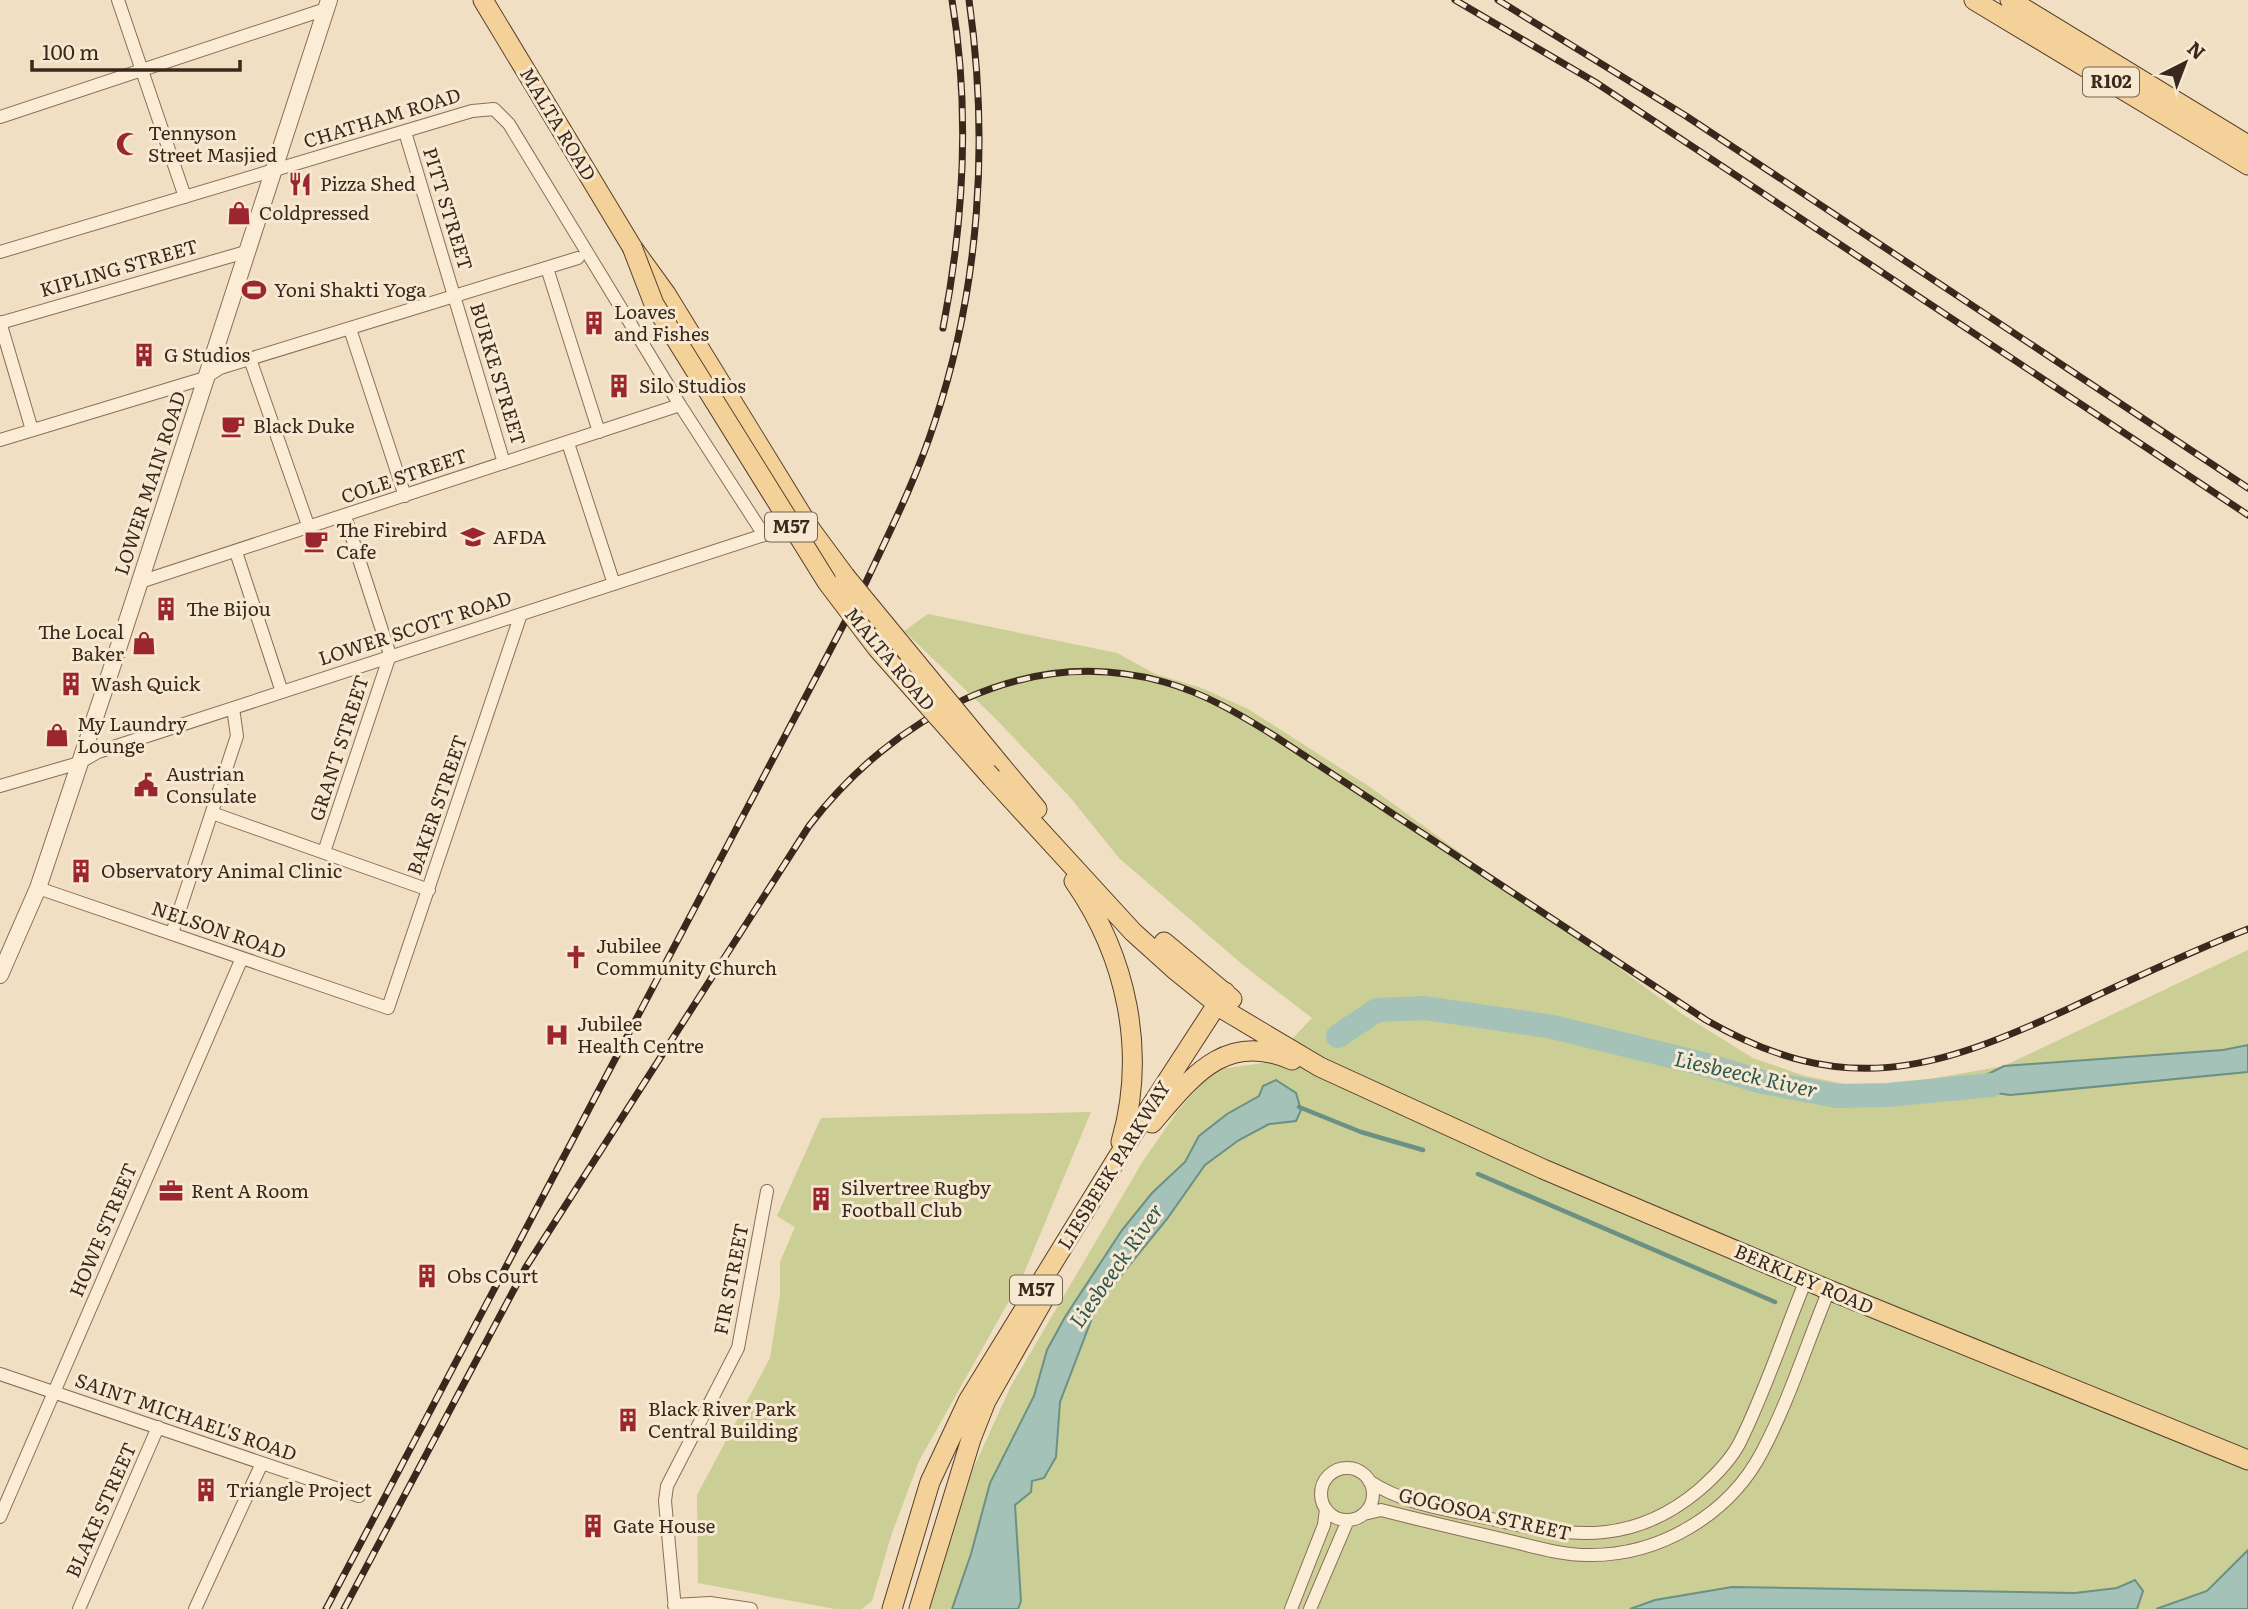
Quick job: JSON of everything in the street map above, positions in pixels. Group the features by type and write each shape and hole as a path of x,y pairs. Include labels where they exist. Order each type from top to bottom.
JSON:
{"main road":[{"name":"MALTA ROAD","path":"483,0 632,247 666,294 811,530 861,597 1087,869 1225,1002"},
{"name":"R102","path":"1974,0 2248,145"},
{"name":"R102","path":"2010,0 2248,165"},
{"name":"MALTA ROAD","path":"632,247 654,304 827,582 877,648 1021,811 1133,932 1225,1002"},
{"path":"1021,811 1082,892 1113,955 1124,990 1132,1029 1134,1070 1130,1107 1116,1160"},
{"name":"BERKLEY ROAD","path":"1225,1002 1320,1067 1463,1135 1829,1290 2246,1460"},
{"name":"BERKLEY ROAD","path":"1225,1002 1364,1088"},
{"name":"LIESBEEK PARKWAY","path":"919,1609 954,1486 986,1401 1091,1216 1152,1123 1225,1002"},
{"name":"LIESBEEK PARKWAY","path":"892,1609 930,1482 951,1435 1016,1321 1116,1160 1225,1002"},
{"path":"1152,1123 1199,1070 1226,1055 1264,1051 1320,1067"}],"street":[{"path":"118,0 185,197"},
{"path":"0,117 142,71 327,5"},
{"name":"LOWER MAIN ROAD","path":"0,975 38,888 249,251 327,5"},
{"name":"CHATHAM ROAD","path":"0,252 482,108 494,109 502,115 680,405 764,534"},
{"name":"PITT STREET","path":"405,132 454,296"},
{"name":"KIPLING STREET","path":"0,322 249,251"},
{"path":"0,440 205,378 220,368 578,258"},
{"path":"547,268 599,432"},
{"name":"BURKE STREET","path":"454,296 505,463"},
{"path":"0,322 32,430"},
{"path":"350,329 405,496"},
{"path":"250,359 309,528"},
{"name":"COLE STREET","path":"140,582 680,405"},
{"path":"568,443 614,584"},
{"path":"345,516 390,655"},
{"name":"LOWER SCOTT ROAD","path":"0,786 79,763 98,752 764,534"},
{"path":"236,552 282,691"},
{"name":"BAKER STREET","path":"388,1008 522,614"},
{"name":"GRANT STREET","path":"324,852 390,655"},
{"path":"172,933 237,736 233,708"},
{"path":"212,813 429,890"},
{"name":"NELSON ROAD","path":"38,888 388,1008"},
{"name":"HOWE STREET","path":"0,1517 242,958"},
{"name":"FIR STREET","path":"674,1607 666,1516 667,1486 738,1348 767,1191"},
{"name":"GOGOSOA STREET","path":"1369,1481 1386,1492 1413,1500 1557,1533 1595,1534 1654,1519 1697,1492 1733,1453 1806,1280"},
{"name":"GOGOSOA STREET","path":"1364,1514 1381,1510 1541,1548 1586,1555 1632,1551 1679,1534 1708,1515 1729,1496 1762,1451 1829,1290"},
{"name":"SAINT MICHAEL'S ROAD","path":"0,1374 359,1496"},
{"name":"BLAKE STREET","path":"79,1609 158,1427"},
{"path":"195,1609 262,1463"},
{"path":"1291,1609 1324,1525 1326,1509 1321,1494 1326,1478 1339,1469 1355,1470 1369,1481 1373,1498 1364,1514 1348,1520 1339,1519 1326,1509"},
{"path":"1310,1609 1348,1520"},
{"path":"674,1607 710,1603 751,1609"}],"green space":[{"path":"928,614 1117,653 1155,674 1202,688 1248,709 1370,787 1682,1014 1753,1058 1805,1076 1856,1086 1901,1084 2004,1066 2248,950 2248,1609 930,1609 973,1469 1011,1386 1143,1161 1177,1112 1213,1070 1270,1062 1312,1018 1243,965 1119,858 1069,796 995,718 904,631"},
{"path":"1091,1112 1022,1278 919,1461 891,1536 872,1601 862,1609 835,1609 698,1583 697,1495 770,1358 780,1295 780,1262 795,1227 777,1216 821,1118"}],"water":[{"path":"2248,1045 2248,1072 2010,1095 1960,1088 2004,1066 2223,1050"},
{"path":"1276,1080 1296,1093 1301,1110 1296,1121 1269,1124 1239,1140 1205,1165 1167,1219 1097,1305 1060,1402 1056,1457 1044,1478 1032,1481 1031,1492 1015,1505 1021,1601 1018,1609 952,1609 971,1554 990,1483 1034,1396 1047,1350 1065,1317 1122,1230 1152,1193 1185,1162 1199,1136 1227,1114 1259,1096 1263,1086"},
{"path":"2248,1550 2248,1609 2156,1609 2207,1591"},
{"path":"2135,1580 2143,1591 2137,1609 1630,1609 1655,1600 1732,1587 2075,1593 2117,1588"}],"waterway":[{"name":"Liesbeeck River","path":"1338,1036 1377,1010 1425,1008 1553,1027 1703,1064 1762,1082 1837,1096 1888,1095 1991,1085"},
{"path":"1299,1107 1361,1132 1423,1150"},
{"path":"1478,1174 1775,1302"}],"railway":[{"path":"943,328 956,247 962,164 961,82 952,0"},
{"path":"326,1609 866,582 920,462 950,370 971,265 979,159 975,53 969,0"},
{"path":"1455,0 1595,82 2248,515"},
{"path":"1498,0 1686,116 2248,488"},
{"path":"344,1609 526,1267 809,826 842,787 880,752 921,723 965,699 1012,682 1062,673 1112,673 1164,682 1207,698 1273,735 1706,1020 1756,1045 1802,1060 1846,1068 1888,1067 1931,1061 2019,1031 2248,929"}],"place":[{"name":"Tennyson Street Masjied","path":"128,144"},
{"name":"Pizza Shed","path":"300,184"},
{"name":"Coldpressed","path":"239,213"},
{"name":"Yoni Shakti Yoga","path":"254,290"},
{"name":"Loaves and Fishes","path":"594,323"},
{"name":"G Studios","path":"144,355"},
{"name":"Silo Studios","path":"619,386"},
{"name":"Black Duke","path":"233,426"},
{"name":"AFDA","path":"473,537"},
{"name":"The Firebird Cafe","path":"316,541"},
{"name":"The Bijou","path":"166,609"},
{"name":"The Local Baker","path":"144,643"},
{"name":"Wash Quick","path":"71,684"},
{"name":"My Laundry Lounge","path":"57,735"},
{"name":"Austrian Consulate","path":"146,785"},
{"name":"Observatory Animal Clinic","path":"81,871"},
{"name":"Jubilee Community Church","path":"576,957"},
{"name":"Jubilee Health Centre","path":"557,1035"},
{"name":"Rent A Room","path":"171,1191"},
{"name":"Silvertree Rugby Football Club","path":"821,1199"},
{"name":"Obs Court","path":"427,1276"},
{"name":"Black River Park Central Building","path":"628,1420"},
{"name":"Triangle Project","path":"206,1490"},
{"name":"Gate House","path":"593,1526"}]}
